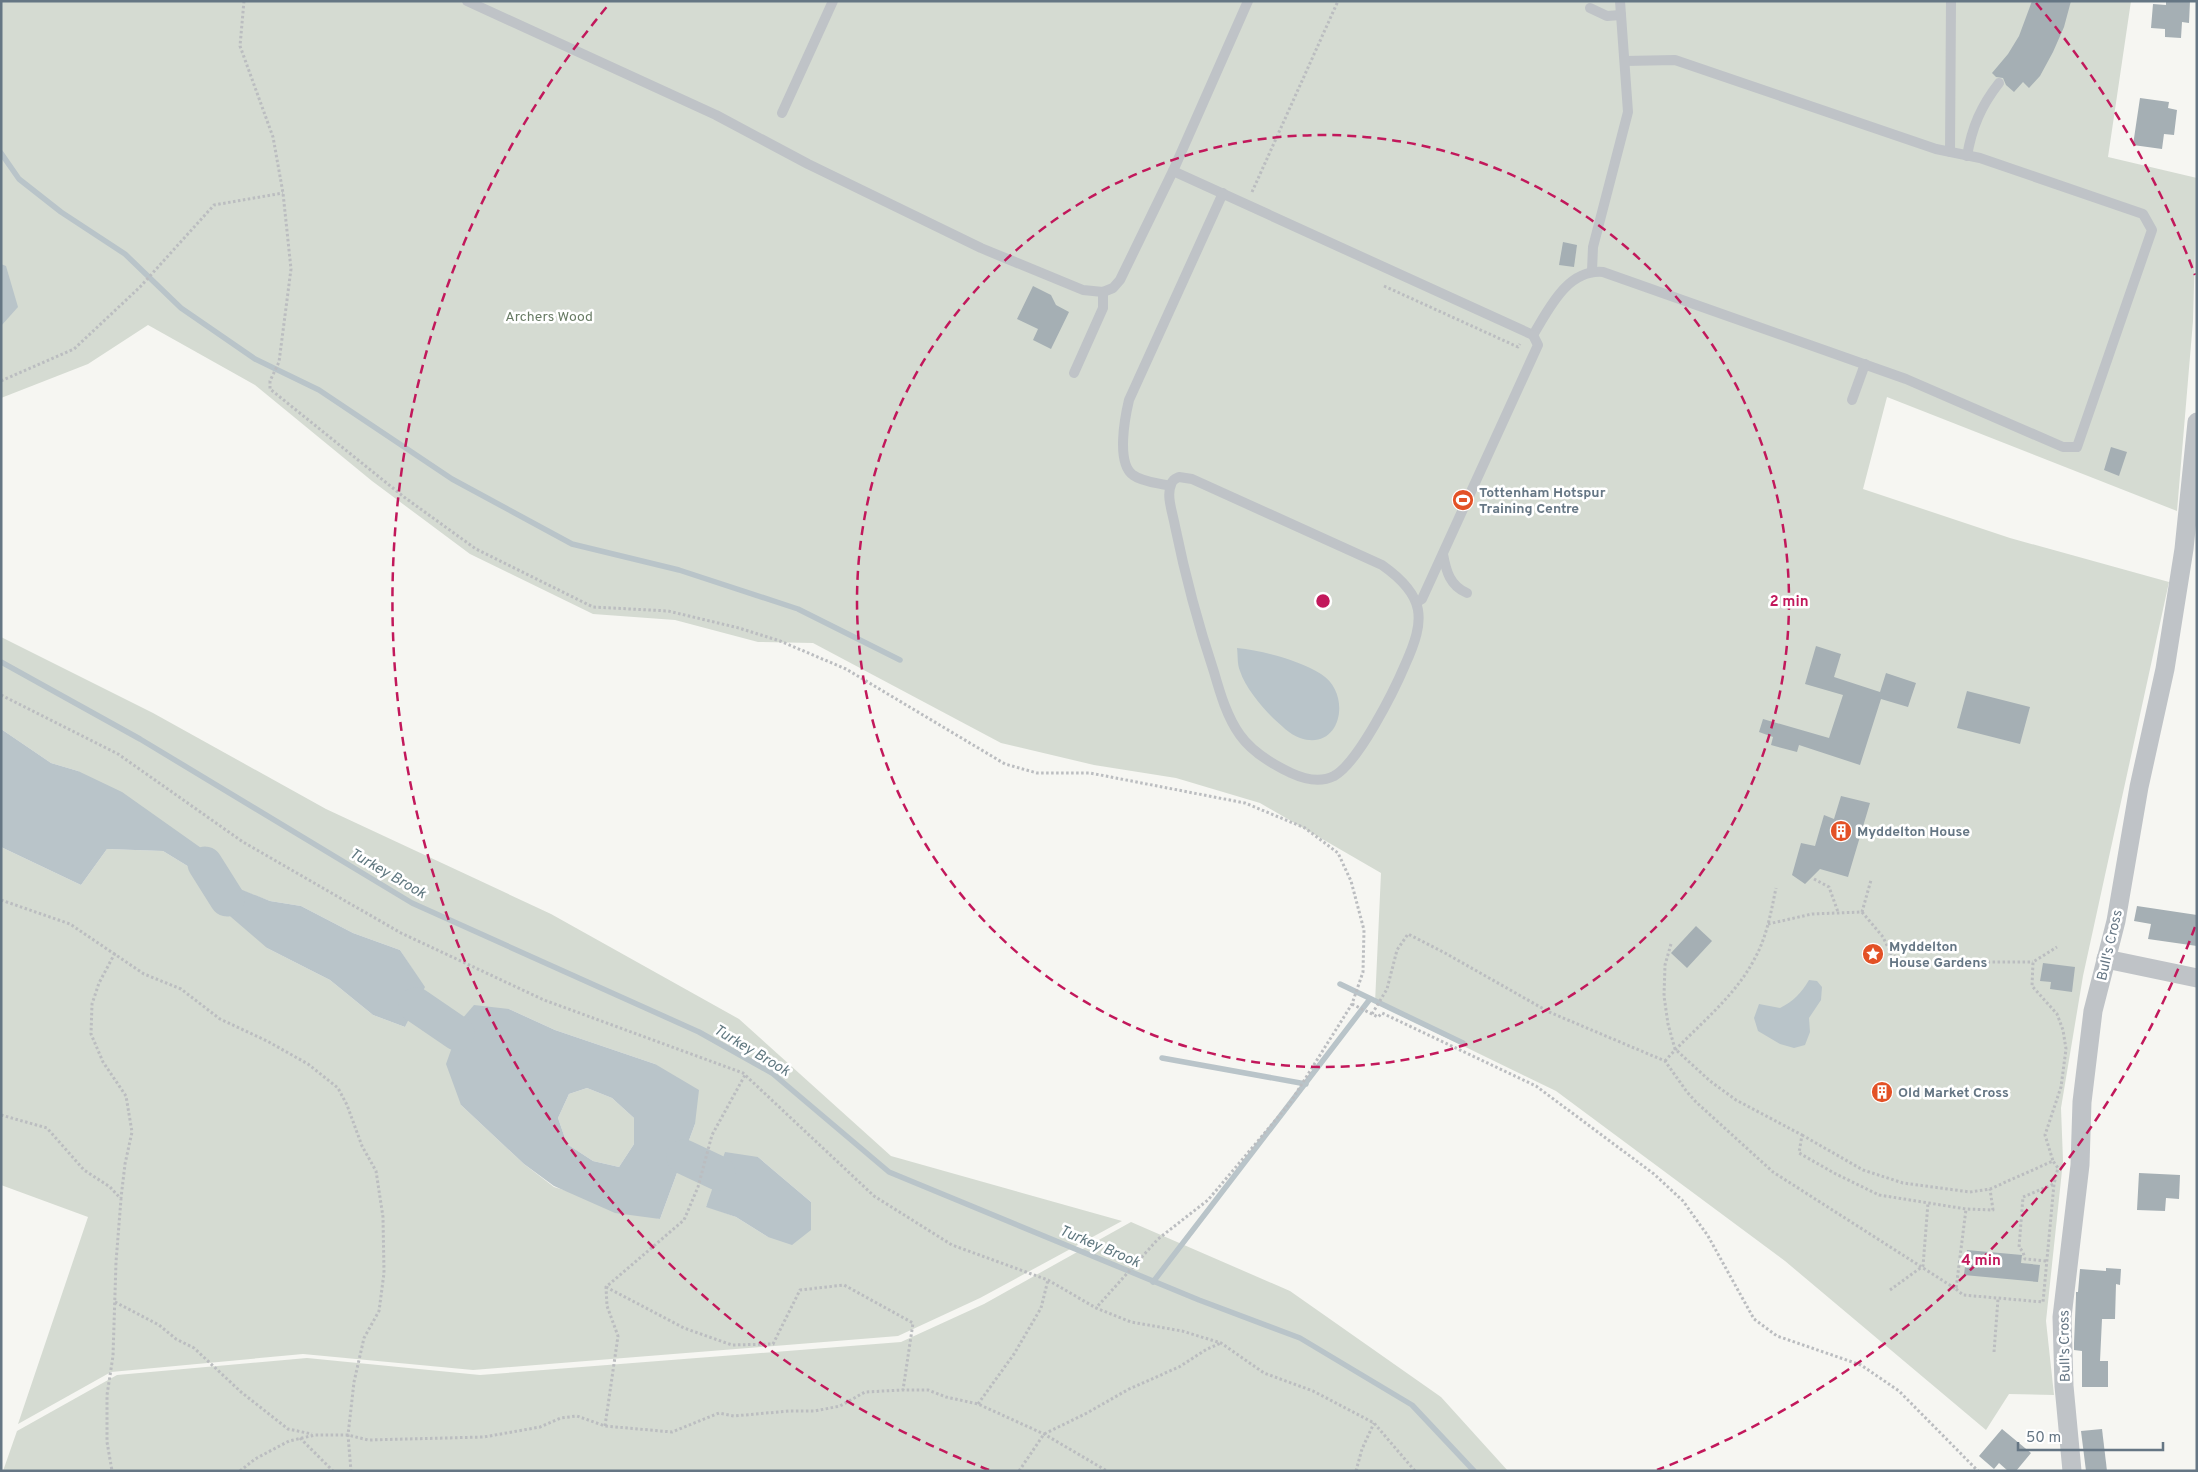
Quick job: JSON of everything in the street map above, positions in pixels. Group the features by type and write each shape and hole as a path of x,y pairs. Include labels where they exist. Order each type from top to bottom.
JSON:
{"street":[{"name":"Bull's Cross","path":"2072,1471 2064,1386 2062,1317 2080,1166 2082,1102 2094,1011 2116,921 2139,786 2165,669 2184,549 2197,422"},
{"path":"2106,959 2197,978"}],"lane":[{"path":"467,1 716,115 808,164 981,248 1083,290 1103,292 1112,288 1120,280 1173,171 1248,1"},
{"path":"782,113 833,1"},
{"path":"1592,271 1593,247 1628,112 1620,1"},
{"path":"1950,152 1951,1"},
{"path":"1590,8 1607,16 1621,15"},
{"path":"1529,334 1560,293 1574,279 1592,271 1603,272 1906,378 2064,447 2077,447 2152,230 2143,214 1980,158 1950,152 1675,60 1625,61"},
{"path":"1967,156 1977,116 1985,100 1999,83"},
{"path":"1173,171 1529,334 1538,344 1422,599 1417,602"},
{"path":"1170,486 1134,476 1128,470 1123,452 1127,410 1129,400 1223,193"},
{"path":"1074,373 1104,308 1103,292"},
{"path":"1852,400 1865,364"},
{"path":"1179,477 1192,479 1382,565 1408,588 1417,602 1420,617 1406,664 1377,720 1346,767 1335,776 1316,780 1300,777 1264,758 1240,736 1220,692 1192,603 1174,520 1170,486 1173,480 1179,477"},
{"path":"1443,554 1446,570 1453,583 1460,590 1467,593"}],"path":[{"path":"244,1 240,46 273,137 283,193 292,269 279,362 270,381 270,389 404,497 476,549 593,607 668,611 739,628 780,641 846,669 1005,764 1037,773 1090,773 1245,803 1305,828 1338,853 1350,881 1364,930 1363,972 1352,1004 1290,1103 1208,1200 1158,1239 1096,1308"},
{"path":"1247,204 1338,1"},
{"path":"1,381 74,349 140,287 214,205 283,193"},
{"path":"1384,285 1518,347 1529,334"},
{"path":"1,695 118,754 243,842 401,933 544,1000 745,1075 874,1196 952,1246 1048,1280 1096,1308 1131,1322 1182,1331 1221,1343 1264,1373 1313,1391 1374,1423 1415,1471"},
{"path":"1814,878 1829,887 1838,912"},
{"path":"1862,912 1871,880"},
{"path":"1665,1061 1675,1049 1703,1024 1741,980 1755,958 1768,924 1776,888"},
{"path":"1,900 70,924 144,974 181,989 220,1019 267,1041 308,1064 338,1088 347,1105 362,1146 376,1171 383,1217 384,1273 380,1311 364,1338 358,1364 348,1435 351,1471"},
{"path":"1768,924 1812,914 1862,912 1883,937 1891,954 1906,962 2033,962 2057,947"},
{"path":"1372,1014 1387,989 1397,950 1408,934 1549,1012 1665,1061 1696,1102 1773,1172 1923,1266 1963,1295 2043,1302 2054,1184 2058,1168 2053,1161 2044,1135 2062,1087 2066,1048 2063,1030 2057,1014 2032,986 2033,962"},
{"path":"1672,944 1665,965 1664,996 1668,1024 1675,1049 1710,1081 1736,1100 1863,1170 1903,1183 1970,1192 1990,1189 2053,1161"},
{"path":"112,1471 107,1442 107,1395 113,1356 116,1262 124,1164 132,1132 126,1096 103,1062 91,1034 92,1004 99,984 115,953"},
{"path":"1352,1004 1378,1018 1382,1013 1536,1086 1654,1174 1683,1201 1708,1236 1754,1319 1776,1336 1861,1365 1899,1391 1978,1471"},
{"path":"606,1287 684,1220 698,1186 712,1135 745,1075"},
{"path":"1,1116 47,1128 84,1170 110,1187 121,1199"},
{"path":"1802,1135 1799,1153 1879,1195 1966,1210 1993,1210 1990,1189"},
{"path":"2046,1261 2025,1259 2019,1247 2023,1197 2054,1184"},
{"path":"1890,1290 1923,1266 1928,1203"},
{"path":"1956,1290 1966,1210"},
{"path":"978,1404 1014,1354 1042,1308 1048,1280"},
{"path":"606,1287 684,1328 732,1345 773,1344 800,1290 844,1285 913,1322 903,1390"},
{"path":"605,1426 618,1336 607,1306 606,1287"},
{"path":"1994,1352 1998,1299"},
{"path":"115,1302 159,1325 176,1339 194,1348 241,1392 288,1429 315,1435"},
{"path":"1019,1471 1044,1434 1087,1413 1129,1389 1179,1367 1207,1349 1221,1343"},
{"path":"240,1471 255,1458 289,1441 315,1435 348,1435 368,1440 484,1437 540,1428 561,1418 577,1416 605,1426 672,1432 718,1413 734,1416 789,1411 815,1411 840,1406 866,1392 928,1390 946,1397 978,1404 1044,1434 1107,1471"},
{"path":"1356,1471 1362,1449 1374,1423"},
{"path":"300,1438 333,1471"}],"green space":[{"name":"Archers Wood","path":"1,1 2131,1 2108,157 2197,178 2193,321 2177,511 1887,397 1863,489 2010,538 2169,582 2083,976 2061,1108 2063,1161 2046,1321 2054,1395 2009,1394 1986,1430 1785,1261 1556,1091 1375,1003 1381,873 1260,803 1176,778 1094,765 1001,743 813,643 758,642 675,620 593,614 470,554 372,481 255,385 148,325 88,364 1,398"},
{"path":"1,637 153,713 326,809 551,914 739,1019 891,1156 1122,1221 980,1298 898,1336 473,1370 303,1354 111,1372 18,1424 88,1217 1,1185 1,847 81,885 107,849 163,851 199,873 78,771 51,763 1,729","holes":["230,886 270,901 301,906 353,933 400,950 424,987 405,1027 373,1015 330,980 267,948","509,1009 555,1030 655,1064 695,1124 660,1219 554,1187 524,1164 461,1105","758,1157 811,1202 768,1237 736,1217 706,1206"]},
{"path":"587,1088 612,1098 634,1118 634,1144 619,1167 593,1161 567,1144 558,1118 569,1094"},
{"path":"1131,1222 1290,1291 1441,1397 1508,1471 3,1471 17,1431 117,1375 307,1358 480,1375 901,1342 984,1304"}],"shaded area":[{"path":"1,264 6,266 18,307 1,326"},
{"path":"1237,648 1280,657 1302,664 1321,674 1331,683 1337,694 1338,719 1333,729 1325,737 1314,740 1300,738 1285,729 1263,708 1242,677"},
{"path":"1,729 51,763 78,771 122,792 211,855 199,873 163,851 107,849 81,885 1,847"},
{"path":"230,885 270,901 301,906 353,933 400,950 425,987 405,1027 373,1015 330,980 267,948 224,911"},
{"path":"1809,980 1817,981 1822,987 1821,1000 1809,1018 1810,1032 1805,1045 1794,1048 1780,1044 1758,1031 1754,1018 1759,1004 1780,1008 1797,996"},
{"path":"474,1005 509,1009 555,1030 655,1064 699,1090 695,1124 660,1219 615,1213 554,1186 524,1164 461,1105 446,1064 462,1019","holes":["587,1088 612,1098 634,1118 634,1144 619,1167 593,1161 567,1144 558,1118 569,1094"]},
{"path":"725,1152 758,1157 811,1202 811,1230 792,1245 768,1237 736,1217 706,1207"}],"building":[{"path":"2032,1 2071,1 2064,27 2040,76 2029,88 2023,82 2014,92 2006,85 2003,78 1996,77 1992,73 2008,54 2019,36"},
{"path":"2166,1 2190,1 2189,23 2182,22 2181,38 2165,37 2165,29 2151,28 2153,4 2166,5"},
{"path":"2140,98 2169,102 2168,108 2177,110 2174,135 2164,134 2162,149 2133,145"},
{"path":"1563,242 1577,245 1574,267 1559,265"},
{"path":"1033,286 1051,295 1056,305 1069,312 1051,349 1033,340 1038,329 1017,319"},
{"path":"2111,447 2127,452 2119,476 2104,470"},
{"path":"1816,646 1841,654 1834,677 1880,692 1886,673 1916,683 1908,707 1881,699 1860,765 1799,745 1797,752 1771,745 1773,737 1759,732 1763,719 1829,738 1843,695 1805,684"},
{"path":"1967,691 2030,707 2020,744 1957,728"},
{"name":"Myddelton House","path":"1841,796 1870,803 1848,877 1820,869 1805,884 1792,875 1801,843 1815,846 1824,815 1834,819"},
{"path":"2137,906 2197,915 2197,946 2148,939 2151,924 2134,921"},
{"path":"1696,926 1712,941 1687,968 1671,953"},
{"path":"2043,963 2075,967 2072,992 2050,989 2051,982 2040,981"},
{"path":"2139,1173 2180,1175 2179,1199 2166,1198 2165,1211 2137,1210"},
{"path":"1967,1250 2022,1255 2021,1263 2040,1265 2038,1282 1964,1275"},
{"path":"2106,1268 2121,1269 2120,1285 2116,1284 2115,1319 2102,1319 2100,1361 2108,1361 2108,1387 2082,1387 2082,1351 2074,1350 2076,1292 2078,1292 2080,1269 2106,1271"},
{"path":"2002,1429 2031,1453 2016,1471 2008,1471 1999,1463 1994,1469 1979,1456"},
{"path":"2102,1429 2107,1471 2086,1471 2081,1431"}],"waterway":[{"path":"1,153 19,179 61,212 125,254 181,308 255,359 319,390 452,479 572,544 679,570 798,609 900,660"},
{"name":"Turkey Brook","path":"1,662 140,739 412,903 699,1032 772,1073 889,1172 1199,1300 1300,1338 1412,1405 1474,1471"},
{"path":"205,864 227,899"},
{"path":"1340,984 1463,1043"},
{"path":"1153,1282 1370,999"},
{"path":"416,1005 457,1033"},
{"path":"1162,1058 1306,1084"},
{"path":"684,1157 718,1173"}],"place":[{"name":"Tottenham Hotspur Training Centre","path":"1463,500"},
{"name":"Myddelton House","path":"1841,831"},
{"name":"Myddelton House Gardens","path":"1873,954"},
{"name":"Old Market Cross","path":"1882,1092"}]}
